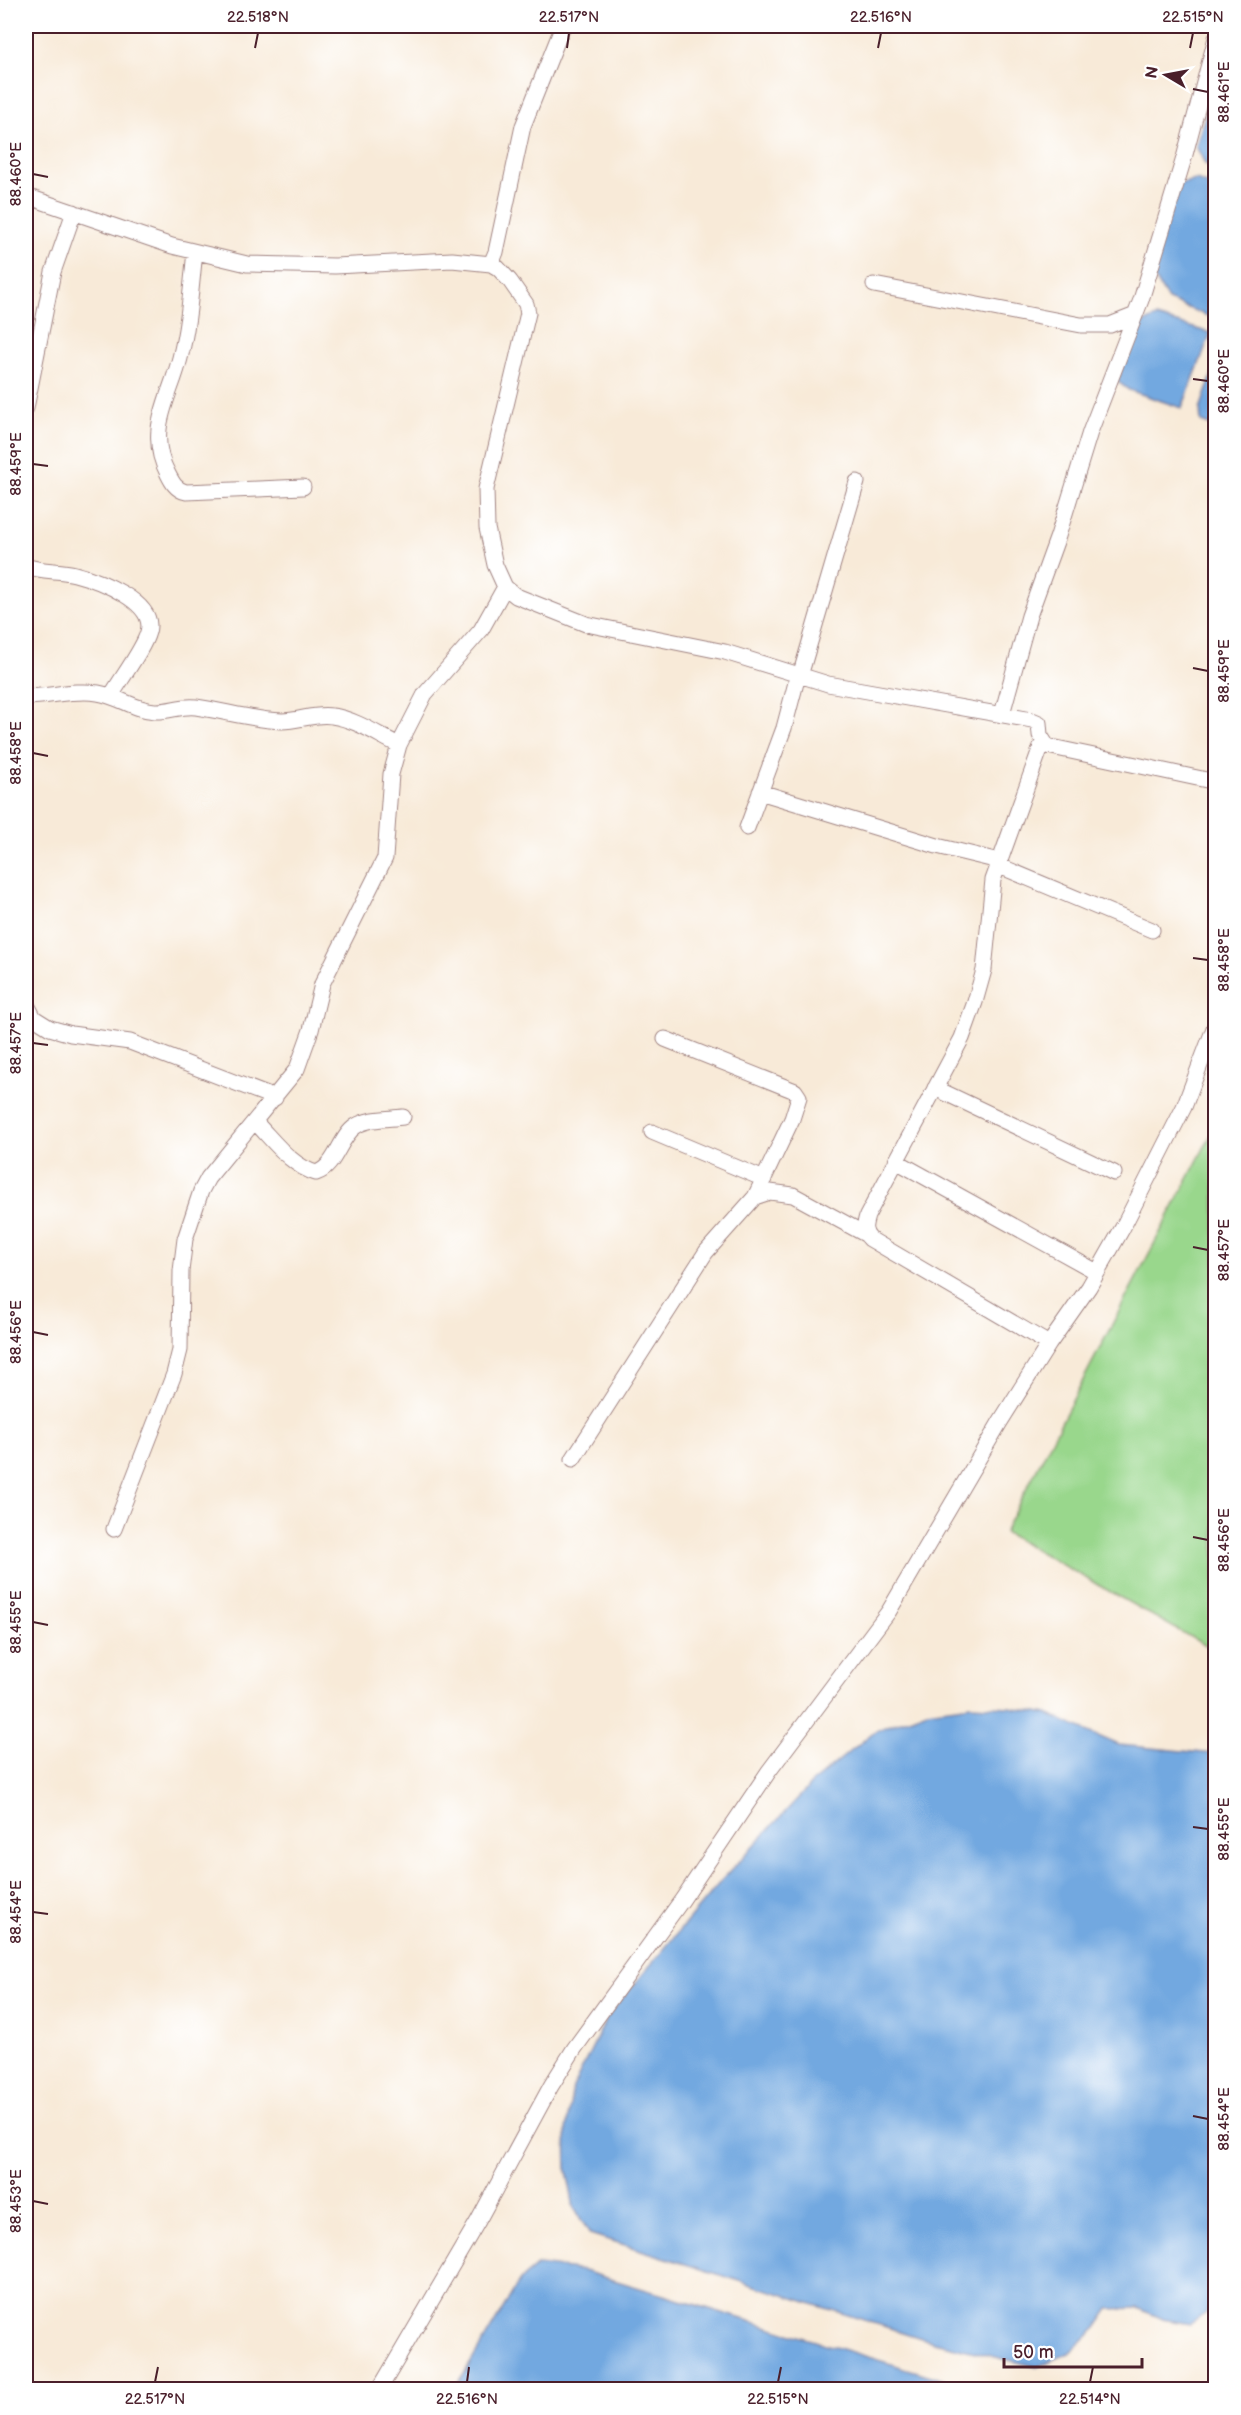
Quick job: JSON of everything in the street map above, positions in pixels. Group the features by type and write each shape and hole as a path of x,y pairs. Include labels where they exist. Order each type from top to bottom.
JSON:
{"street":[{"path":"491,264 496,252 523,126 535,91 563,26"},
{"path":"1002,714 1029,616 1058,536 1090,432 1141,300 1184,158 1215,38"},
{"path":"26,196 195,252 247,264 335,266 452,260 491,264 510,281 526,304 528,314 486,489 487,528 495,565 505,587 516,596 586,624 725,652 797,683 828,684 1002,714 1041,733 1056,748 1215,782"},
{"path":"26,408 53,272 74,212"},
{"path":"195,252 180,358 160,416 159,440 166,471 175,487 179,491 186,492 303,487"},
{"path":"874,285 1081,325 1110,325 1134,316"},
{"path":"747,828 797,683 857,482"},
{"path":"26,566 74,574 109,586 140,605 148,617 147,635 111,696"},
{"path":"114,1529 174,1374 178,1358 183,1291 182,1256 195,1207 208,1178 297,1069 311,1030 322,984 385,858 389,833 392,774 399,745 425,693 481,630 505,587"},
{"path":"26,696 78,692 111,696 146,710 194,707 280,721 321,715 333,716 349,721 399,745"},
{"path":"865,1234 867,1216 962,1038 975,1002 984,970 993,880 1041,733"},
{"path":"760,792 998,863 1152,930"},
{"path":"26,1003 34,1018 50,1028 71,1034 130,1042 275,1098"},
{"path":"380,2390 574,2049 682,1900 769,1771 894,1603 1000,1422 1048,1344 1097,1272 1122,1229 1184,1107 1215,1023"},
{"path":"573,1459 706,1252 755,1197 798,1104 799,1097 795,1091 665,1039"},
{"path":"935,1088 1114,1173"},
{"path":"255,1122 291,1159 303,1168 316,1173 326,1168 354,1128 368,1121 403,1117"},
{"path":"652,1132 764,1179"},
{"path":"896,1161 1097,1272"},
{"path":"755,1197 770,1192 793,1195 865,1234 1048,1344"}],"green space":[{"path":"1215,1127 1215,1651 1004,1532"}],"water":[{"path":"1215,81 1215,167 1205,164 1196,146"},
{"path":"1196,180 1215,187 1215,319 1168,300 1147,266 1179,184"},
{"path":"1156,317 1211,333 1182,408 1129,390 1118,382 1131,329"},
{"path":"1215,366 1215,427 1201,422 1200,409"},
{"path":"971,1705 1010,1707 1047,1714 1119,1745 1215,1754 1215,2293 1206,2313 1190,2324 1162,2319 1138,2308 1109,2309 1096,2328 1069,2353 1037,2367 934,2342 590,2234 574,2208 567,2171 566,2131 573,2087 607,2017 721,1881 814,1781 875,1731 927,1711"},
{"path":"538,2265 584,2271 974,2389 455,2389 520,2280"}]}
